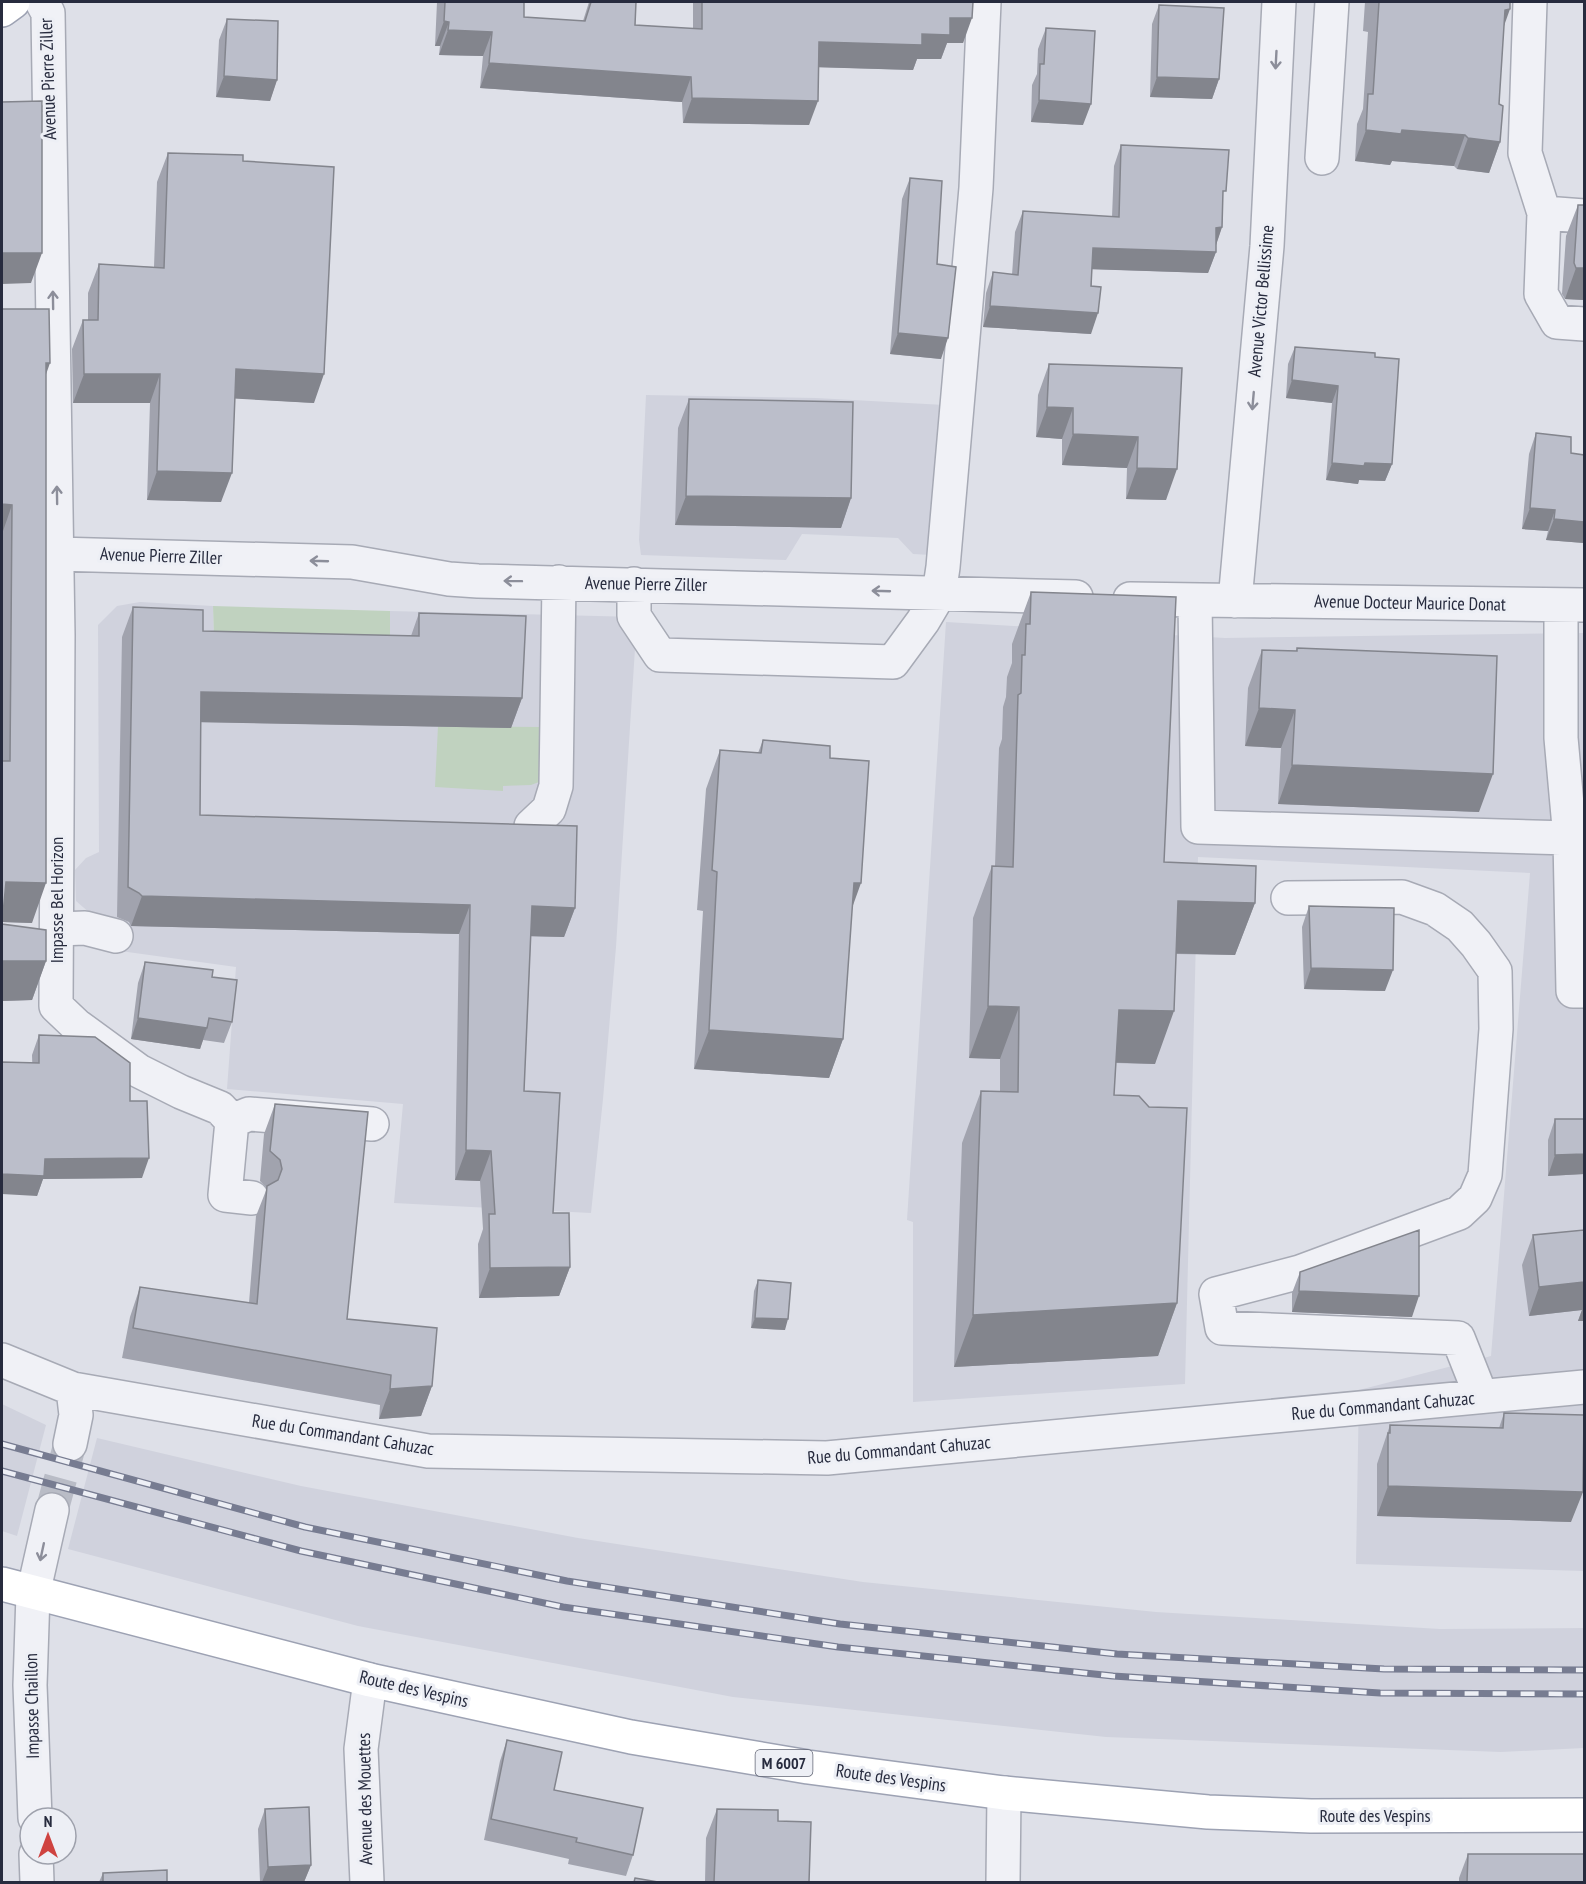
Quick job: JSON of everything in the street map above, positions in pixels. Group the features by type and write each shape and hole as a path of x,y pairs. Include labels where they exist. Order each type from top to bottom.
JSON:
{"main road":[{"path":"2,10 13,2"},
{"name":"Route des Vespins","path":"2,1584 33,1594 370,1680 631,1737 808,1767 1004,1793 1208,1812 1311,1816 1584,1815"}],"street":[{"name":"Avenue Pierre Ziller","path":"42,2 48,13 58,568 352,562 449,579 1235,601"},
{"path":"634,584 634,616 660,655 893,662 923,621 939,594 976,188 984,2"},
{"name":"Avenue Victor Bellissime","path":"1235,601 1267,246 1279,2"},
{"path":"1322,158 1332,2"},
{"path":"1530,2 1525,153 1544,213 1540,294 1557,322 1584,324"},
{"path":"1544,213 1584,216"},
{"name":"Impasse Bel Horizon","path":"58,568 56,1006 76,1024 139,1071 220,1108 232,1121"},
{"path":"531,826 549,809 556,786 559,582"},
{"path":"1195,600 1198,827 1570,838"},
{"name":"Avenue Docteur Maurice Donat","path":"1235,601 1573,606"},
{"path":"1573,606 1561,738 1570,838 1572,991 1584,991"},
{"path":"1287,898 1402,897 1435,909 1460,926 1476,944 1495,971 1496,1029 1485,1175 1475,1198 1459,1213 1300,1272 1216,1294 1222,1328 1458,1338 1481,1396"},
{"path":"58,929 85,928 116,936"},
{"path":"252,1198 225,1195 232,1121 249,1114 372,1124"},
{"name":"Rue du Commandant Cahuzac","path":"2,1360 73,1389 428,1451 827,1458 1584,1387"},
{"path":"70,1444 76,1415 73,1389"},
{"name":"Impasse Chaillon","path":"34,1806 30,1685 33,1594 52,1510"},
{"name":"Avenue des Mouettes","path":"367,1882 361,1749 370,1680"},
{"path":"1003,1882 1004,1793"},
{"path":"36,1866 37,1882"}],"shaded area":[{"path":"646,395 816,398 963,406 931,555 913,554 898,538 802,534 786,560 641,555 639,540"},
{"path":"140,602 213,606 214,637 390,641 390,611 637,617 616,947 591,1213 394,1203 403,1104 227,1089 236,967 77,945 91,914 76,901 75,870 86,858 99,852 98,625 117,606"},
{"path":"946,622 1225,638 1584,633 1584,1571 1356,1564 1359,1390 1491,1356 1530,873 1198,857 1185,1384 913,1402 913,1222 907,1220"},
{"path":"2,1404 46,1425 17,1536 2,1531"},
{"path":"97,1438 301,1486 578,1538 863,1582 1156,1612 1440,1629 1584,1628 1584,1748 1501,1752 1106,1737 733,1697 358,1626 68,1549"}],"green space":[{"path":"213,606 390,611 390,642 214,638"},
{"path":"438,726 541,727 541,777 539,782 531,785 503,786 503,791 435,787"}],"building":[{"path":"445,2 524,2 524,17 585,21 591,2 636,2 635,25 702,29 702,2 973,2 972,18 950,18 950,35 922,34 922,45 819,42 818,101 692,98 691,77 489,63 492,32 448,30 449,22 444,21"},
{"path":"1379,2 1510,2 1510,9 1505,10 1499,104 1503,106 1500,142 1468,138 1465,135 1402,130 1401,134 1366,130 1368,94 1373,94"},
{"path":"1159,5 1224,8 1219,79 1157,77"},
{"path":"227,19 278,21 277,80 224,76"},
{"path":"1046,28 1095,31 1091,104 1039,100 1040,64 1044,64"},
{"path":"42,101 42,253 2,253 2,102"},
{"path":"1121,145 1229,150 1226,191 1223,191 1222,227 1216,228 1216,252 1093,248 1091,286 1101,287 1098,313 990,306 993,272 1018,275 1023,211 1119,217"},
{"path":"168,153 243,155 243,161 334,167 324,374 236,369 232,473 157,471 160,374 84,374 83,320 98,320 99,264 164,268"},
{"path":"910,178 942,181 937,264 956,267 948,338 898,333"},
{"path":"1578,205 1584,205 1584,268 1576,268 1574,263"},
{"path":"2,309 49,309 50,363 46,363 46,883 6,882 2,924 2,761 10,761 12,505 2,504"},
{"path":"1295,347 1375,353 1375,357 1399,359 1392,464 1365,463 1364,466 1332,463 1338,386 1292,380"},
{"path":"1049,364 1182,368 1177,469 1137,468 1138,437 1073,434 1073,408 1047,407"},
{"path":"689,399 853,402 851,498 686,496"},
{"path":"1536,433 1571,437 1571,453 1584,455 1584,522 1554,519 1555,510 1530,508"},
{"path":"1031,592 1176,597 1164,862 1256,866 1255,903 1178,901 1174,1011 1119,1010 1114,1095 1139,1096 1149,1107 1187,1108 1177,1303 973,1315 981,1091 1018,1092 1019,1007 988,1006 992,866 1013,867 1018,695 1021,693 1026,624 1030,624"},
{"path":"133,607 203,610 203,631 419,636 419,613 526,616 522,698 201,692 200,815 577,826 575,908 532,906 524,1091 560,1093 553,1213 569,1213 570,1267 490,1268 489,1214 495,1214 491,1151 466,1150 470,905 142,896 128,887"},
{"path":"1297,648 1497,656 1493,774 1292,765 1295,710 1259,708 1262,650 1297,651"},
{"path":"763,740 830,746 830,758 869,761 861,883 854,883 843,1039 709,1030 717,872 712,870 720,750 761,753"},
{"path":"1309,906 1394,908 1393,970 1311,968"},
{"path":"2,924 46,930 46,961 2,961"},
{"path":"145,962 213,970 212,977 237,980 232,1022 209,1018 207,1028 138,1018"},
{"path":"39,1035 95,1037 130,1063 130,1101 147,1101 149,1158 45,1159 44,1176 2,1174 2,1062 39,1063"},
{"path":"275,1104 368,1112 347,1319 437,1328 432,1386 390,1389 391,1375 133,1328 140,1287 257,1304 267,1186 278,1180 282,1169 280,1160 270,1151"},
{"path":"1555,1119 1584,1119 1584,1154 1555,1155"},
{"path":"1419,1230 1419,1296 1299,1291 1300,1272"},
{"path":"1584,1230 1584,1282 1539,1287 1533,1235"},
{"path":"758,1280 791,1283 788,1319 755,1318"},
{"path":"1504,1413 1584,1415 1583,1492 1388,1486 1390,1425 1503,1428"},
{"path":"507,1740 562,1752 554,1790 643,1808 633,1855 576,1842 577,1838 491,1819"},
{"path":"309,1807 311,1865 268,1867 265,1809"},
{"path":"717,1809 778,1810 778,1821 811,1822 809,1882 714,1882"},
{"path":"1468,1854 1584,1854 1584,1882 1467,1882"},
{"path":"167,1870 167,1882 103,1882 103,1873"},
{"path":"635,1878 658,1882 634,1882"}],"tunnel":[{"path":"52,1510 70,1444"}],"railway":[{"path":"2,1444 305,1527 567,1581 840,1624 1117,1654 1384,1669 1584,1670"},
{"path":"2,1471 301,1551 563,1607 838,1647 1113,1676 1380,1693 1584,1694"}]}
